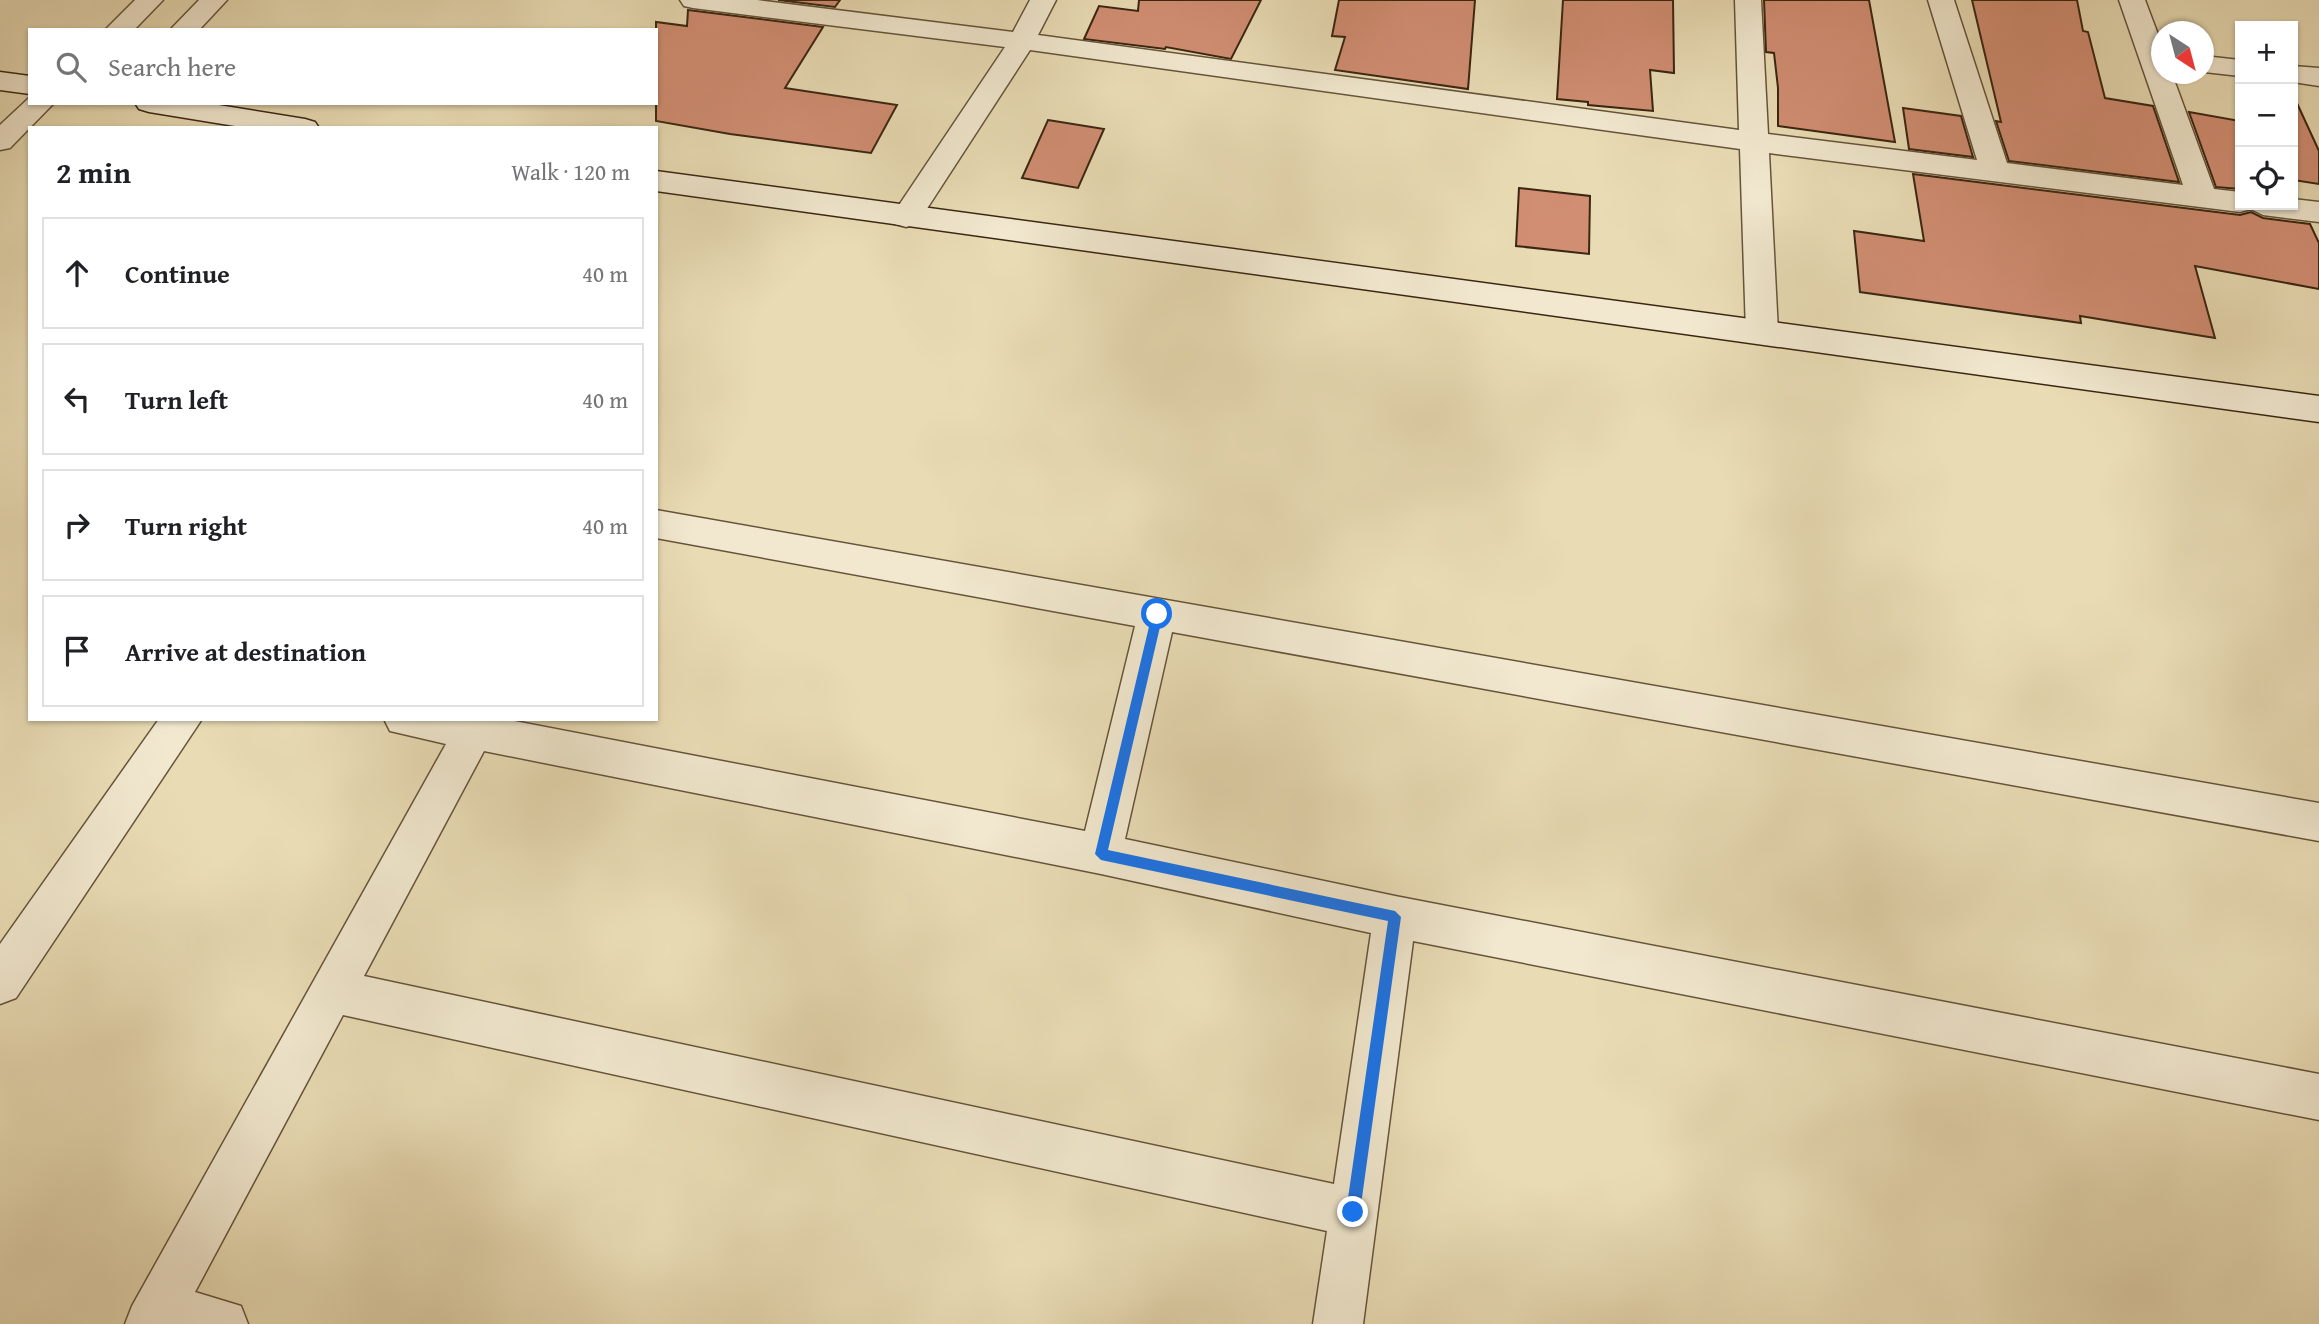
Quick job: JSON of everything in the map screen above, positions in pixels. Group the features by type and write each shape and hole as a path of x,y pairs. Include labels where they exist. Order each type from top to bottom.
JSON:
{"street":[{"path":"120,28 150,0"},
{"path":"185,28 214,0"},
{"path":"693,0 1022,41 1756,142 2235,201"},
{"path":"906,217 1022,41 1043,0"},
{"path":"1748,0 1762,332"},
{"path":"1941,0 1995,171"},
{"path":"2132,0 2151,44"},
{"path":"2214,65 2235,67"},
{"path":"2298,75 2319,77"},
{"path":"0,81 28,85"},
{"path":"2166,84 2202,197"},
{"path":"0,141 38,105"},
{"path":"161,105 293,126"},
{"path":"658,181 2319,410"},
{"path":"2298,209 2319,212"},
{"path":"658,524 2319,822"},
{"path":"1101,854 1157,614"},
{"path":"0,982 181,721"},
{"path":"416,721 1101,854 1395,917 2319,1097"},
{"path":"223,1324 154,1316 474,731"},
{"path":"1338,1324 1395,917"},
{"path":"332,991 1353,1212"}],"building":[{"path":"778,0 840,0 835,7"},
{"path":"1139,0 1261,0 1231,59 1166,47 1084,39 1099,6 1138,11"},
{"path":"1339,0 1475,0 1468,89 1335,70 1345,37 1332,36"},
{"path":"1563,0 1673,0 1674,73 1650,70 1653,111 1588,105 1588,102 1557,99"},
{"path":"1764,0 1869,0 1895,142 1778,126 1778,88 1774,53 1766,52"},
{"path":"1972,0 2077,0 2083,31 2088,32 2105,98 2153,106 2179,182 2009,161 1996,121 2001,122"},
{"path":"688,10 823,27 785,88 897,105 871,153 656,121 656,22 687,26"},
{"path":"2298,105 2319,151 2319,184 2298,181"},
{"path":"1903,108 1961,116 1973,157 1909,149"},
{"path":"2189,112 2235,120 2235,189 2216,187"},
{"path":"1048,120 1104,129 1078,188 1022,178"},
{"path":"1913,174 2240,215 2251,212 2263,218 2310,224 2319,243 2319,289 2195,266 2215,338 2080,316 2081,323 1860,292 1854,231 1924,241"},
{"path":"1519,188 1590,196 1589,254 1516,246"}],"route":[{"path":"1157,614 1101,854 1395,917 1353,1212"}]}
